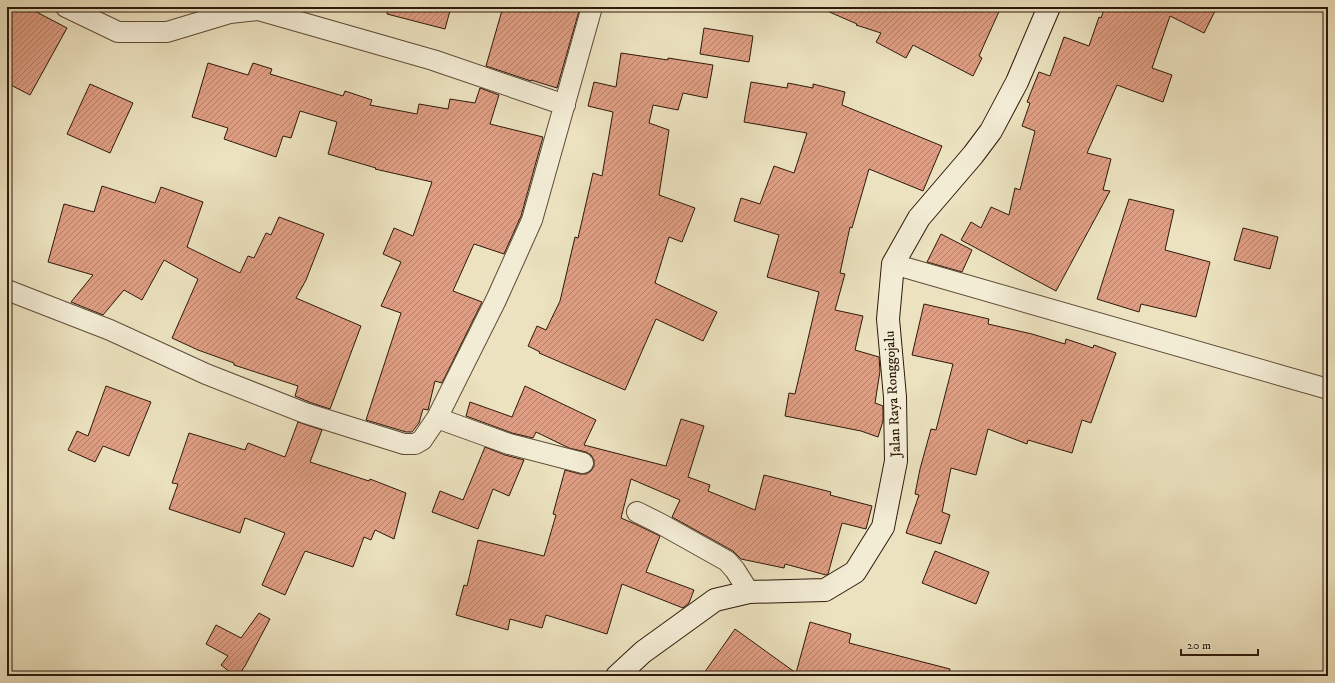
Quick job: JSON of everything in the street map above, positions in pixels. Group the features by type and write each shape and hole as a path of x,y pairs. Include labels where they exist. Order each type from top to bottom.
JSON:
{"street":[{"path":"66,7 118,32 167,32 230,13 258,10 433,60 565,105"},
{"path":"7,290 110,330 206,374 298,410 404,444 415,444 422,440 437,418 496,300 532,220 592,7"},
{"name":"Jalan Raya Ronggojalu","path":"617,676 643,652 715,600 749,592 824,590 855,572 883,527 896,461 895,396 888,319 894,264 919,218 974,155 991,131 1017,82 1048,7"},
{"path":"894,264 1328,389"},
{"path":"437,418 509,444 583,463"},
{"path":"637,512 727,562 735,570 749,592"}],"building":[{"path":"7,7 27,7 67,28 30,95 7,83"},
{"path":"388,7 451,7 445,29 387,14"},
{"path":"503,7 563,7 579,11 557,88 486,66"},
{"path":"818,7 1001,7 979,56 982,58 973,76 913,45 906,58 876,42 881,33 856,25 857,24"},
{"path":"1105,7 1217,7 1204,33 1170,16 1152,68 1172,75 1163,102 1117,85 1087,153 1111,159 1103,190 1110,191 1056,291 961,240 971,222 981,228 991,207 1009,215 1015,188 1020,190 1035,131 1022,126 1030,103 1027,102 1039,72 1050,76 1064,37 1089,46 1099,17 1101,18"},
{"path":"704,28 753,36 749,62 700,54"},
{"path":"621,53 713,65 707,98 683,93 678,110 653,105 649,123 669,130 659,195 695,208 682,242 669,237 655,283 717,312 703,341 656,319 625,390 539,353 540,352 528,346 537,326 546,330 560,301 575,237 578,238 593,173 602,176 613,112 588,106 594,82 616,87"},
{"path":"208,63 248,75 253,63 272,69 270,74 343,96 345,91 372,100 370,105 417,114 419,104 448,109 450,99 475,103 480,88 499,95 490,124 543,137 521,216 504,254 474,244 453,291 482,302 442,383 435,381 428,410 423,409 419,423 412,432 406,432 366,420 401,313 381,306 401,262 383,254 394,228 413,236 432,182 375,169 376,168 328,154 337,122 300,111 291,138 283,136 276,157 224,139 228,128 192,117"},
{"path":"751,82 787,88 788,83 813,88 813,84 845,92 842,105 942,146 923,191 869,169 852,228 850,227 840,273 845,274 835,310 863,316 855,350 879,357 880,371 875,403 883,406 883,421 878,437 861,431 785,416 789,393 795,394 819,292 767,277 779,235 734,221 741,198 760,204 774,166 794,173 807,133 744,122"},
{"path":"90,84 133,103 110,153 67,134"},
{"path":"102,186 155,203 161,187 203,202 187,247 240,273 248,256 254,258 266,233 271,235 279,217 324,234 306,280 296,298 361,326 330,409 295,396 298,386 234,365 234,363 198,350 172,338 198,279 164,260 142,300 124,290 103,315 71,302 93,275 48,262 64,204 94,212"},
{"path":"1129,199 1174,210 1165,250 1210,262 1196,317 1141,304 1139,312 1097,299"},
{"path":"1243,228 1278,237 1270,269 1234,260"},
{"path":"941,234 972,250 962,272 927,262"},
{"path":"924,304 989,319 988,324 1032,334 1065,344 1066,339 1093,348 1094,345 1116,353 1091,423 1082,420 1072,453 1028,440 1027,444 988,429 976,475 951,468 942,512 950,515 941,544 906,533 919,495 915,494 931,429 936,430 953,364 912,355"},
{"path":"106,386 151,402 129,456 103,446 95,462 68,450 77,431 88,436"},
{"path":"525,386 596,420 584,445 666,466 681,419 704,426 688,477 710,485 708,491 755,510 764,475 831,492 830,495 872,506 866,529 842,523 828,574 826,575 785,564 784,568 741,559 733,551 672,517 680,500 631,479 621,518 660,536 646,572 694,590 689,603 683,608 622,584 607,634 546,615 542,628 510,619 508,630 456,615 464,585 467,586 478,540 544,556 556,515 553,514 565,470 586,474 591,471 594,466 594,460 591,455 586,452 569,448 536,432 533,438 512,433 466,416 470,402 512,417"},
{"path":"298,422 322,430 310,462 369,481 370,479 406,493 394,539 375,530 371,540 364,537 353,567 305,551 285,595 262,585 285,533 245,518 240,533 169,509 178,484 172,483 189,433 245,450 248,443 285,457"},
{"path":"485,447 505,455 524,460 509,496 493,489 478,529 432,512 440,491 463,500"},
{"path":"935,551 989,572 976,604 922,583"},
{"path":"259,613 270,619 245,666 238,676 235,676 221,665 228,656 206,644 216,625 241,638"},
{"path":"810,622 851,634 849,643 950,669 949,676 702,676 735,629 796,673"}]}
